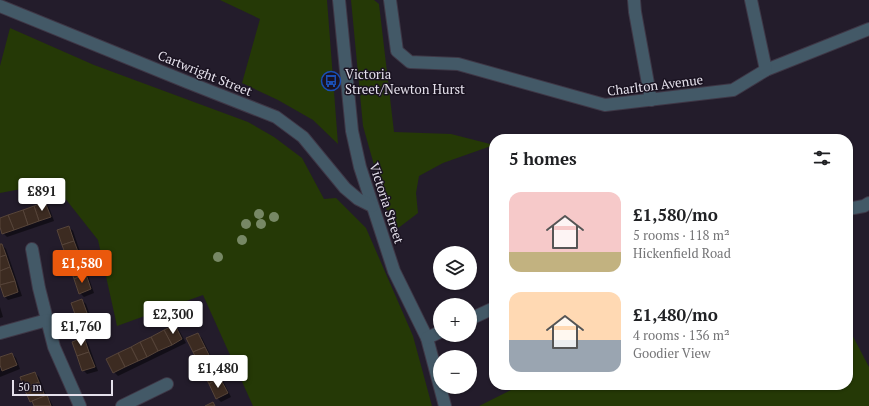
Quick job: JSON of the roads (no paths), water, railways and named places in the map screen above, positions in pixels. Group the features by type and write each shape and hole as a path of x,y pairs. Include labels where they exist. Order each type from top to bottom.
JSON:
{"street":[{"name":"Victoria Street","path":"339,0 352,131 360,167 394,271 427,338 445,406"},
{"name":"Charlton Avenue","path":"390,0 397,51 410,62 458,64 605,105 733,90 766,70 869,29"},
{"path":"634,0 651,100"},
{"path":"751,0 766,70"},
{"name":"Cartwright Street","path":"0,6 276,117 303,137 345,188 358,199 372,206"},
{"path":"853,209 867,208"},
{"path":"32,249 39,288 54,347 80,406"},
{"path":"477,316 489,310"},
{"path":"0,333 47,320"},
{"path":"427,338 433,335"},
{"path":"122,406 167,384"}],"place":[{"name":"Victoria Street/Newton Hurst","path":"331,81"}]}
